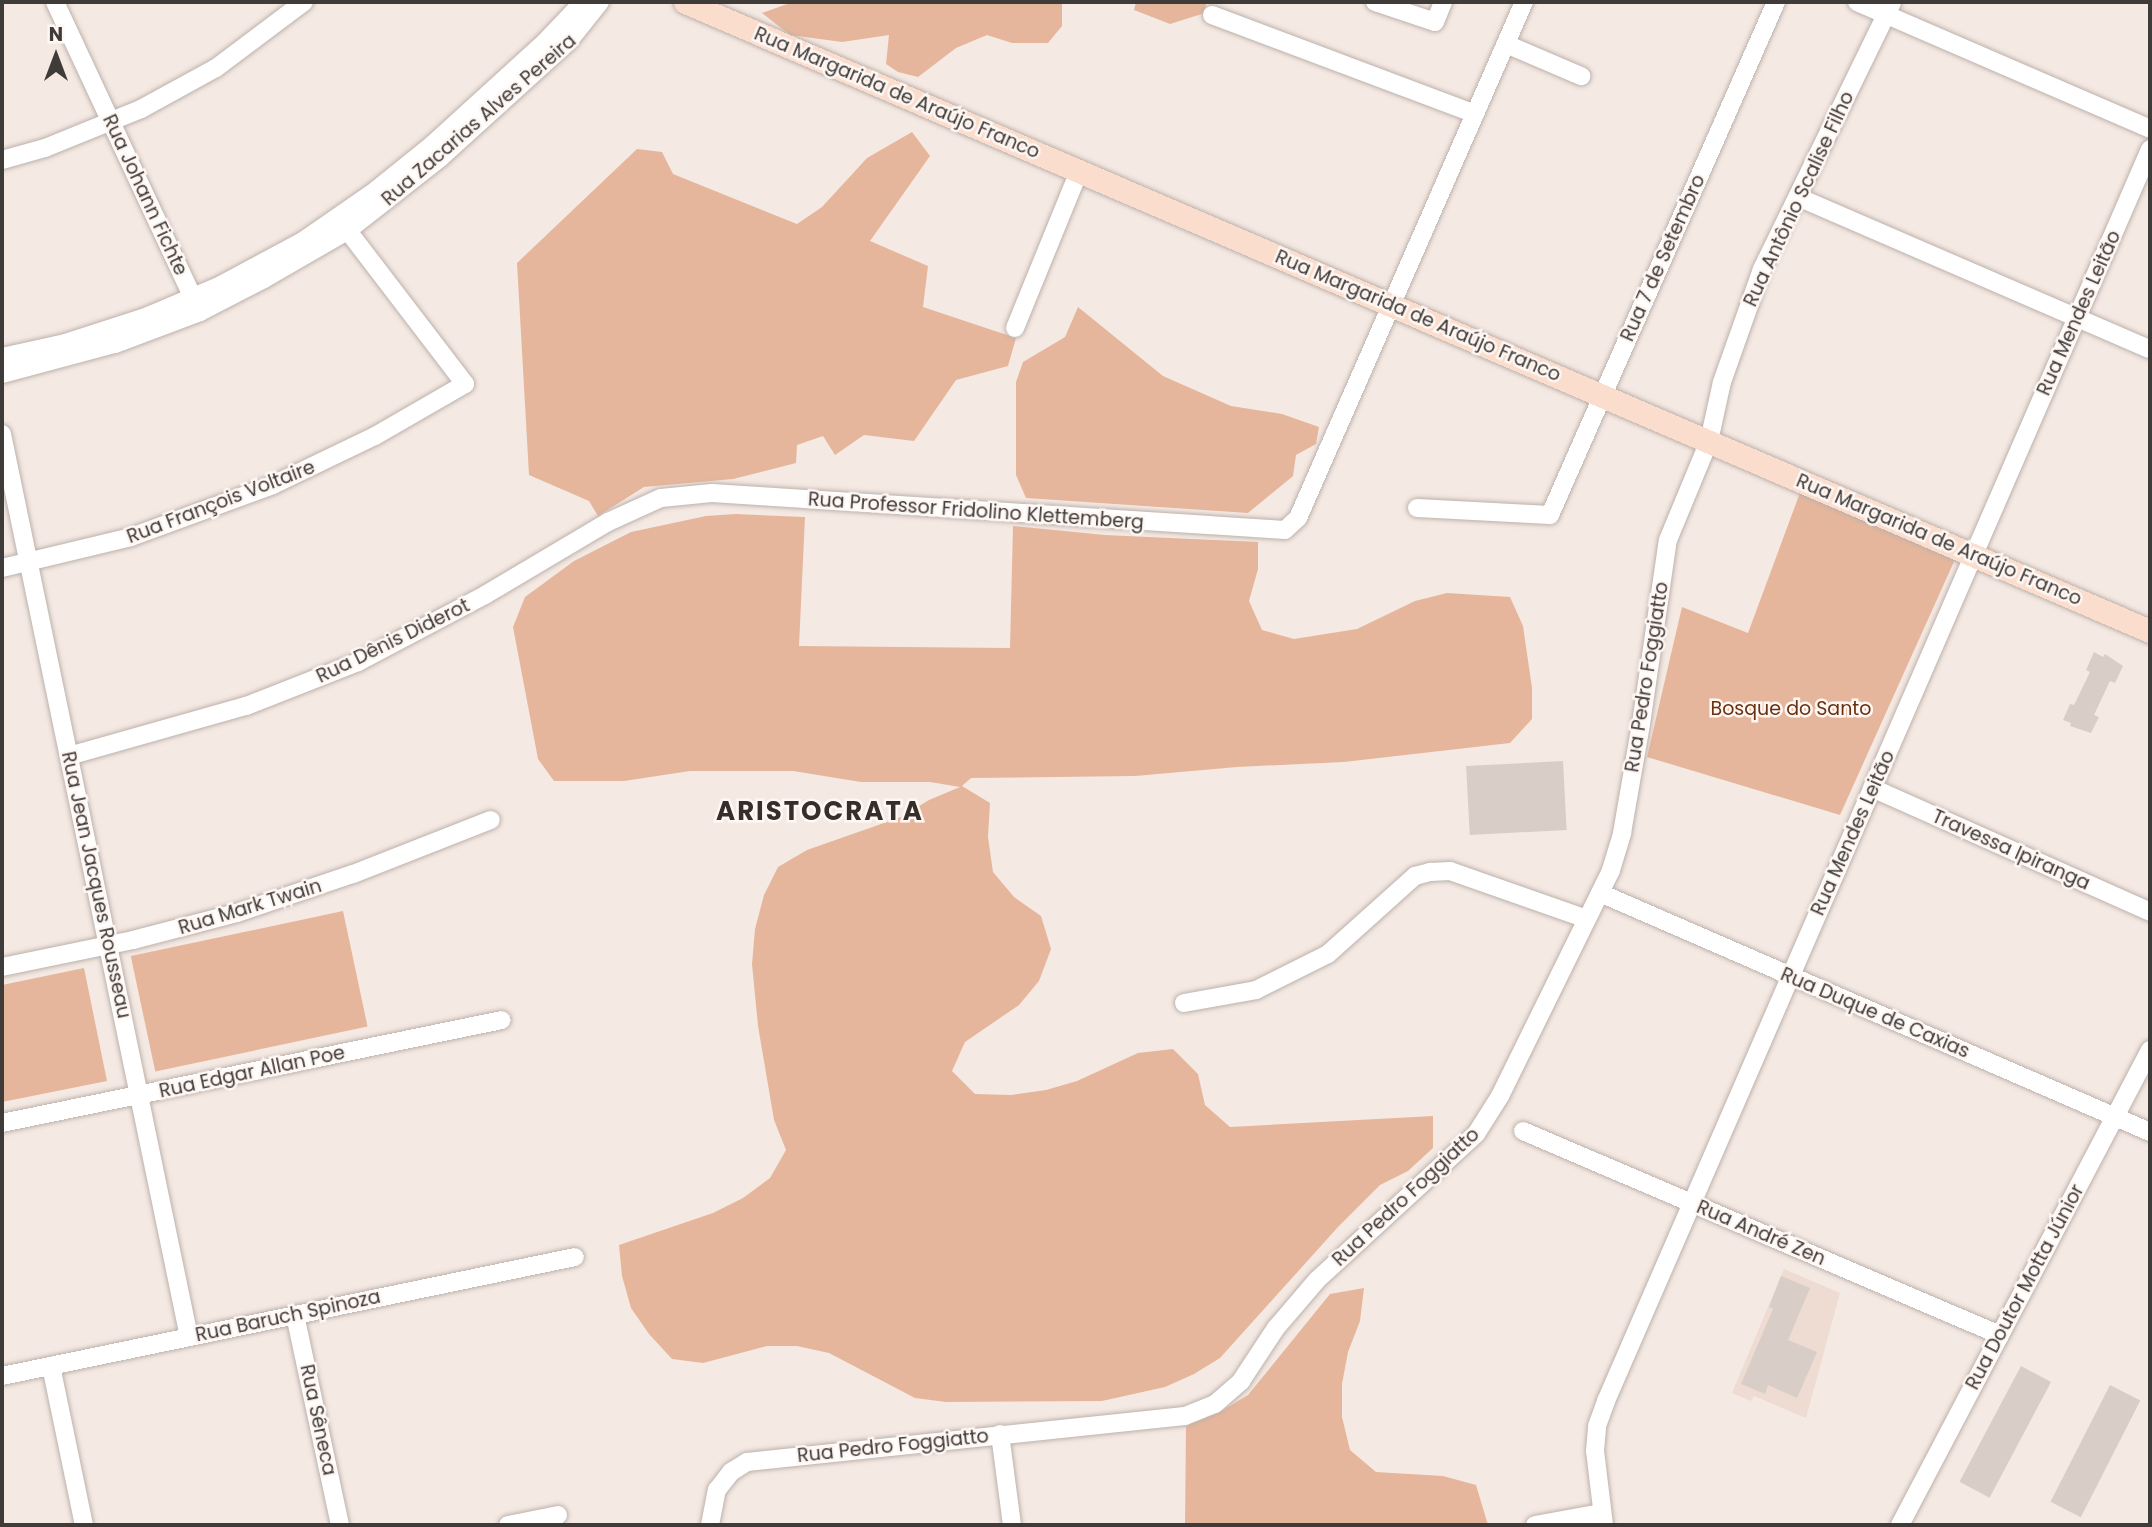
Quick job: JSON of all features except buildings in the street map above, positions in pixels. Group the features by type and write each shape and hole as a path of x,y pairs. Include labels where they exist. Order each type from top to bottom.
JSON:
{"main road":[{"name":"Rua Margarida de Araújo Franco","path":"685,2 2150,631"}],"street":[{"name":"Rua Johann Fichte","path":"55,2 197,304"},
{"path":"2,160 45,148 111,122 216,68 304,2"},
{"name":"Rua Zacarias Alves Pereira","path":"342,225 545,42 583,2"},
{"name":"Rua Zacarias Alves Pereira","path":"2,374 115,344 197,304 269,260 342,225 440,158 568,42 600,2"},
{"path":"1375,2 1434,22 1443,2"},
{"path":"1391,305 1524,2"},
{"name":"Rua 7 de Setembro","path":"1417,509 1550,515 1776,2"},
{"path":"1857,2 1888,8 2150,129"},
{"name":"Rua Antônio Scalise Filho","path":"1709,442 1722,383 1755,288 1888,8"},
{"path":"1212,15 1475,114"},
{"path":"1506,44 1581,76"},
{"name":"Rua Mendes Leitão","path":"1603,1519 1595,1471 1597,1426 2150,149"},
{"path":"1015,328 1079,172"},
{"path":"1798,197 2150,349"},
{"name":"Rua François Voltaire","path":"2,568 131,537 274,485 375,436 465,384 342,225"},
{"name":"Rua Zacarias Alves Pereira","path":"2,357 89,336 197,304"},
{"name":"Rua Professor Fridolino Klettemberg","path":"660,498 712,493 1276,531 1292,526 1391,305"},
{"name":"Rua Jean Jacques Rousseau","path":"2,434 189,1337"},
{"name":"Rua Pedro Foggiatto","path":"710,1525 717,1490 731,1472 747,1462 1185,1416 1198,1412 1229,1395 1293,1306 1460,1150 1489,1116 1600,893 1622,833 1649,680 1668,540 1709,442"},
{"name":"Rua Dênis Diderot","path":"69,756 246,706 359,662 485,595 608,522 660,498"},
{"name":"Travessa Ipiranga","path":"1872,788 2150,912"},
{"name":"Rua Mark Twain","path":"2,967 180,929 293,895 491,820"},
{"path":"1184,1003 1256,990 1328,954 1415,876 1430,872 1450,871 1587,919"},
{"name":"Rua Duque de Caxias","path":"1600,893 2150,1132"},
{"name":"Rua Edgar Allan Poe","path":"2,1123 502,1020"},
{"name":"Rua Doutor Motta Júnior","path":"1900,1525 2150,1049"},
{"name":"Rua André Zen","path":"1523,1131 2000,1335"},
{"name":"Rua Baruch Spinoza","path":"2,1376 575,1257"},
{"name":"Rua Sêneca","path":"295,1315 340,1525"},
{"path":"51,1366 84,1525"},
{"path":"1000,1434 1012,1525"},
{"path":"508,1525 558,1515"},
{"path":"1535,1525 1603,1519"}],"shaded area":[{"path":"1784,1269 1840,1293 1806,1418 1754,1396 1751,1401 1732,1393"}],"green space":[{"path":"793,2 1062,2 1062,26 1048,43 1012,43 987,35 956,48 918,77 898,72 886,64 889,35 842,42 790,35 762,13"},
{"path":"1136,2 1206,2 1205,13 1170,24 1134,10"},
{"path":"912,132 930,156 870,241 928,266 923,307 1016,338 1008,366 956,380 914,441 864,435 835,455 823,436 797,445 796,463 733,479 644,487 598,516 589,501 529,475 517,263 637,149 662,152 673,174 797,224 822,207 867,158"},
{"path":"1078,307 1163,376 1231,406 1282,414 1319,427 1316,444 1296,455 1293,476 1248,513 1026,498 1016,475 1016,382 1023,362 1065,337"},
{"name":"Bosque do Santo","path":"1801,490 1957,555 1840,815 1647,757 1682,607 1748,633"},
{"path":"736,514 805,517 799,646 1010,648 1013,526 1105,535 1258,542 1258,569 1249,601 1262,630 1294,639 1357,629 1415,601 1447,593 1510,597 1523,626 1532,688 1532,719 1510,743 1344,762 1237,767 1135,776 971,778 962,786 990,803 988,837 993,872 1014,897 1041,916 1051,949 1039,981 1019,1005 965,1042 952,1071 975,1094 1011,1095 1046,1090 1077,1081 1138,1053 1173,1049 1198,1074 1205,1105 1230,1127 1433,1116 1433,1148 1408,1171 1380,1185 1338,1227 1220,1358 1194,1374 1165,1387 1102,1401 946,1402 915,1398 829,1353 797,1346 767,1346 703,1363 672,1359 649,1334 631,1308 622,1276 619,1245 713,1213 743,1198 770,1178 786,1150 774,1120 758,1026 752,964 755,929 764,895 778,867 807,850 901,817 929,800 960,787 930,782 861,782 793,771 690,771 624,781 554,781 538,759 513,627 525,597 574,561 631,532 706,516"},
{"path":"343,911 368,1026 155,1072 131,956"},
{"path":"84,968 107,1081 2,1102 2,985"},
{"path":"1364,1288 1360,1321 1348,1352 1342,1384 1342,1417 1350,1450 1376,1472 1443,1476 1476,1485 1488,1525 1185,1525 1186,1426 1218,1413 1248,1395 1330,1294"}],"district":[{"name":"ARISTOCRATA","path":"820,812"}]}
